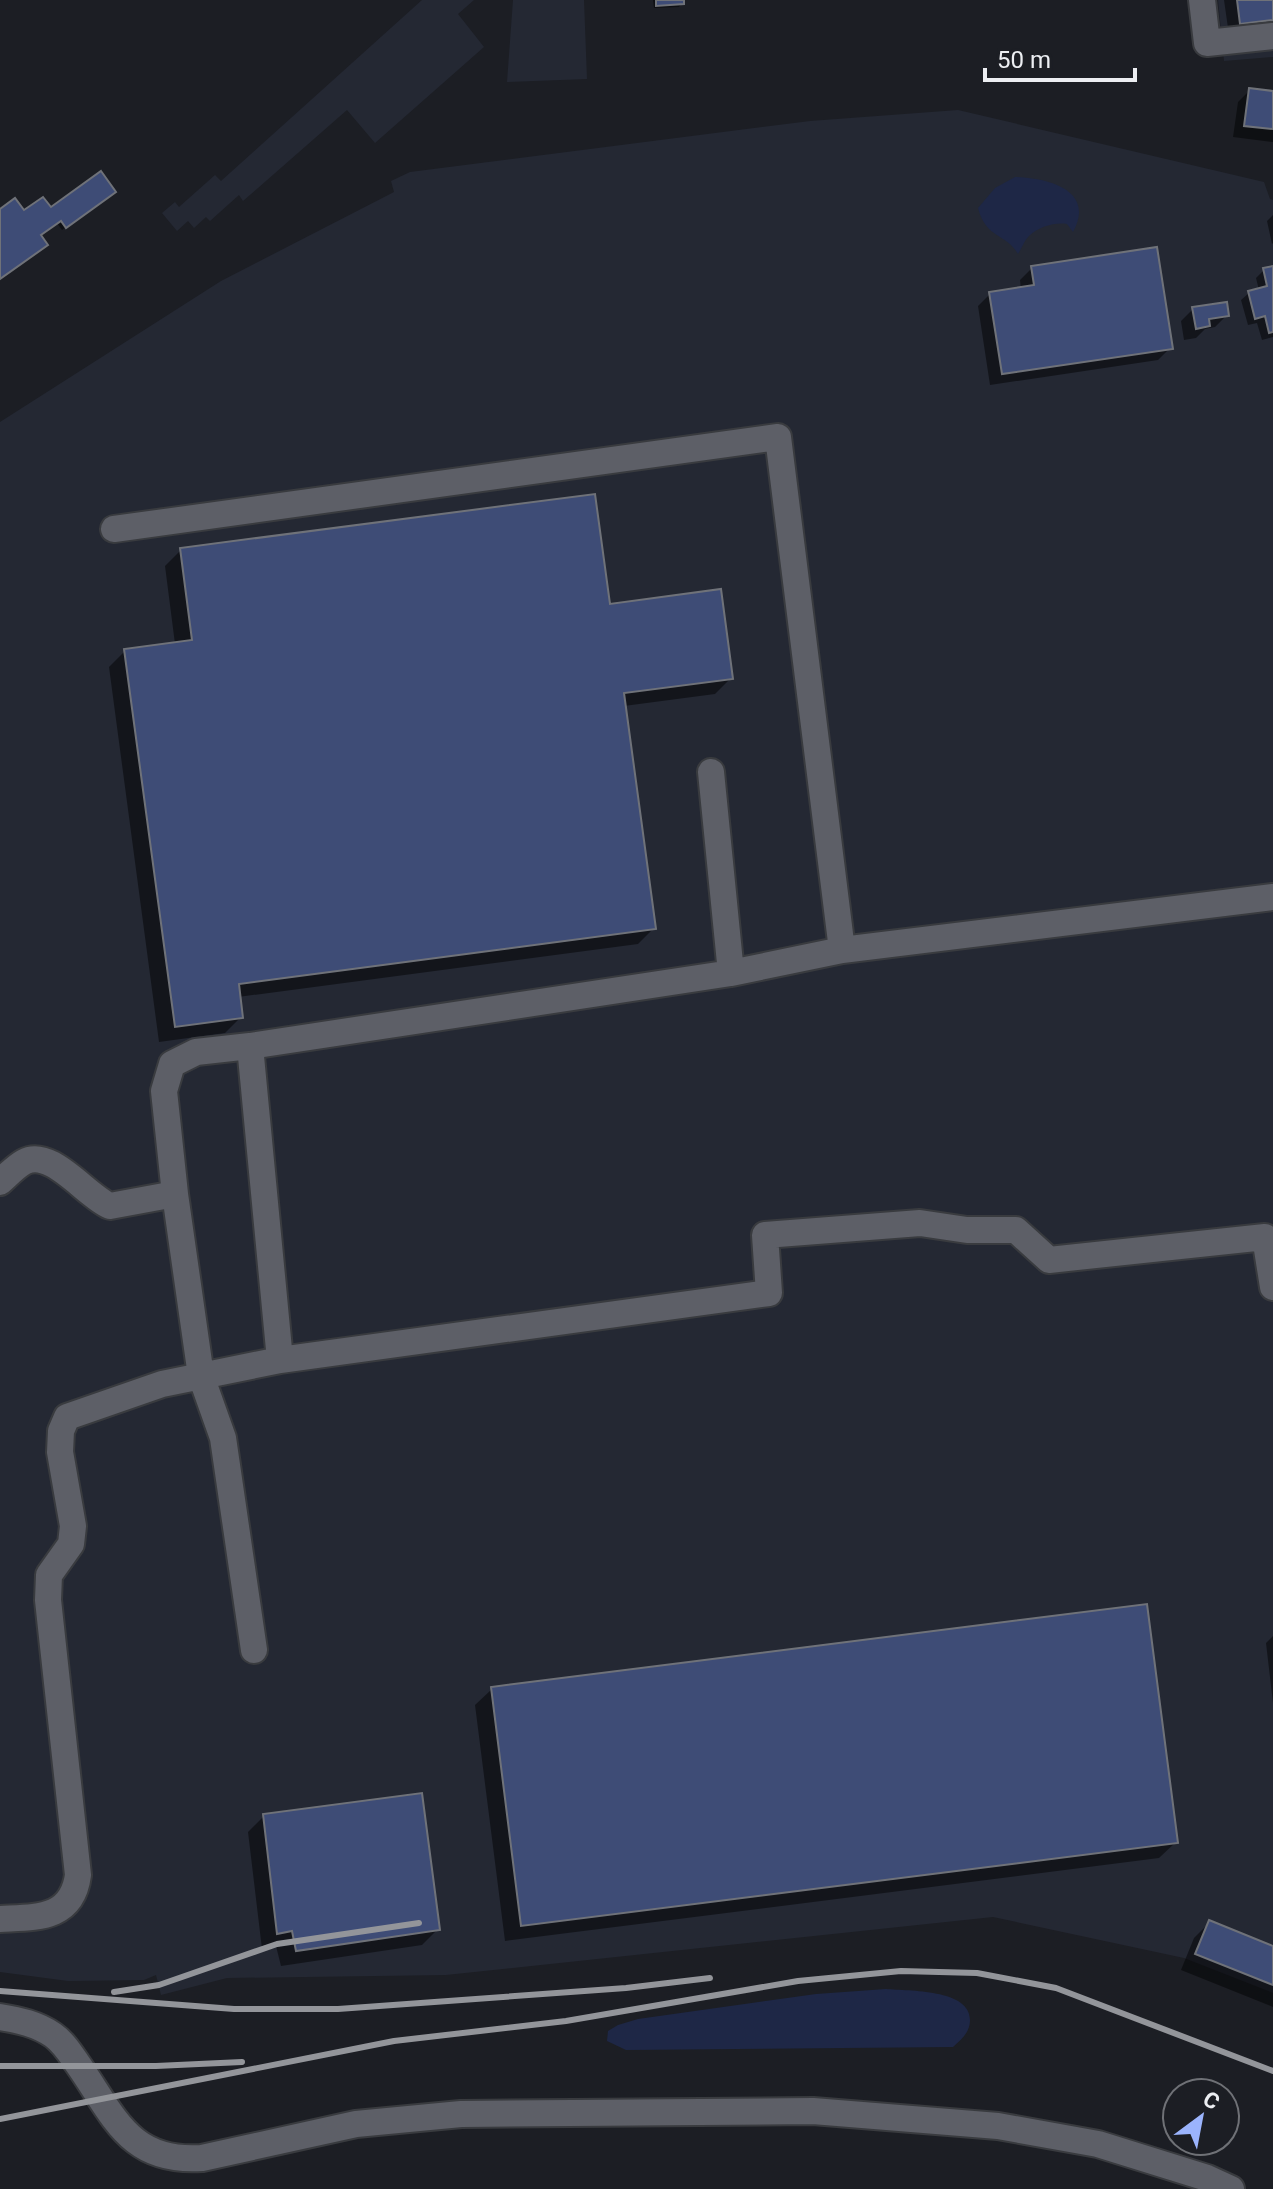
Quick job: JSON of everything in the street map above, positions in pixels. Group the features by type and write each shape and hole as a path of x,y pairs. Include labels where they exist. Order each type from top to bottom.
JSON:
{"street":[{"path":"1202,0 1207,43 1273,36"},
{"path":"114,529 778,437 842,950"},
{"path":"711,772 731,973"},
{"path":"254,1650 223,1438 201,1376 175,1194 164,1091 172,1064 196,1052 731,973 842,950 1273,897"},
{"path":"250,1046 280,1360"},
{"path":"0,1182 23,1162 41,1159 62,1170 100,1202 110,1206 175,1194"},
{"path":"0,1919 44,1916 59,1910 72,1898 77,1887 48,1600 49,1575 71,1544 73,1526 60,1452 61,1431 67,1417 117,1397 280,1360 769,1293 765,1235 920,1223 967,1230 1016,1230 1049,1260 1265,1237 1273,1287"},
{"path":"0,2017 27,2022 55,2036 126,2135 144,2148 182,2160 356,2124 412,2117 813,2111 1013,2128 1098,2144 1207,2178 1231,2189"}],"shaded area":[{"path":"422,0 474,0 458,14 484,47 375,143 347,110 243,201 239,195 210,221 206,217 194,228 188,221 177,231 162,213 175,202 179,207 215,175 221,181"},
{"path":"513,0 584,0 587,79 507,82"},
{"path":"1218,0 1273,0 1273,57 1224,61"},
{"path":"958,110 1264,182 1273,200 1273,1993 1184,1958 993,1917 446,1975 227,1978 161,1995 156,1975 144,1980 68,1981 0,1972 0,422 221,281 394,192 391,181 410,172 810,121"},
{"path":"1015,177 1054,184 1073,196 1078,206 1078,218 1073,232 1067,224 1042,228 1029,236 1018,254 1008,242 991,231 978,208 995,188"},
{"path":"886,1989 937,1994 960,2002 970,2020 967,2032 953,2047 626,2050 607,2041 608,2031 638,2019 816,1994"}],"building":[{"path":"656,0 684,0 684,4 656,6"},
{"path":"1237,0 1273,0 1273,20 1240,24"},
{"path":"1249,88 1273,91 1273,129 1244,126"},
{"path":"101,171 116,192 66,228 61,221 41,235 48,245 0,279 0,209 15,198 24,210 43,197 51,207"},
{"path":"1157,247 1173,349 1002,374 989,292 1034,285 1031,266"},
{"path":"1273,266 1273,332 1269,333 1265,316 1255,319 1248,291 1267,286 1263,268"},
{"path":"1227,302 1229,316 1209,319 1210,326 1196,329 1192,307"},
{"path":"595,494 610,604 721,589 733,679 624,693 656,929 239,984 243,1018 175,1027 124,649 192,640 180,548"},
{"path":"1147,1604 1178,1843 521,1926 491,1687"},
{"path":"422,1793 440,1930 296,1951 292,1931 277,1934 263,1814"},
{"path":"1209,1920 1273,1946 1273,1985 1195,1954"}],"railway":[{"path":"114,1992 159,1985 277,1944 419,1923"},
{"path":"0,2119 394,2041 566,2021 798,1981 901,1971 977,1973 1056,1988 1273,2071"},
{"path":"0,1991 234,2009 338,2009 626,1988 710,1978"},
{"path":"0,2066 156,2066 242,2062"}]}
